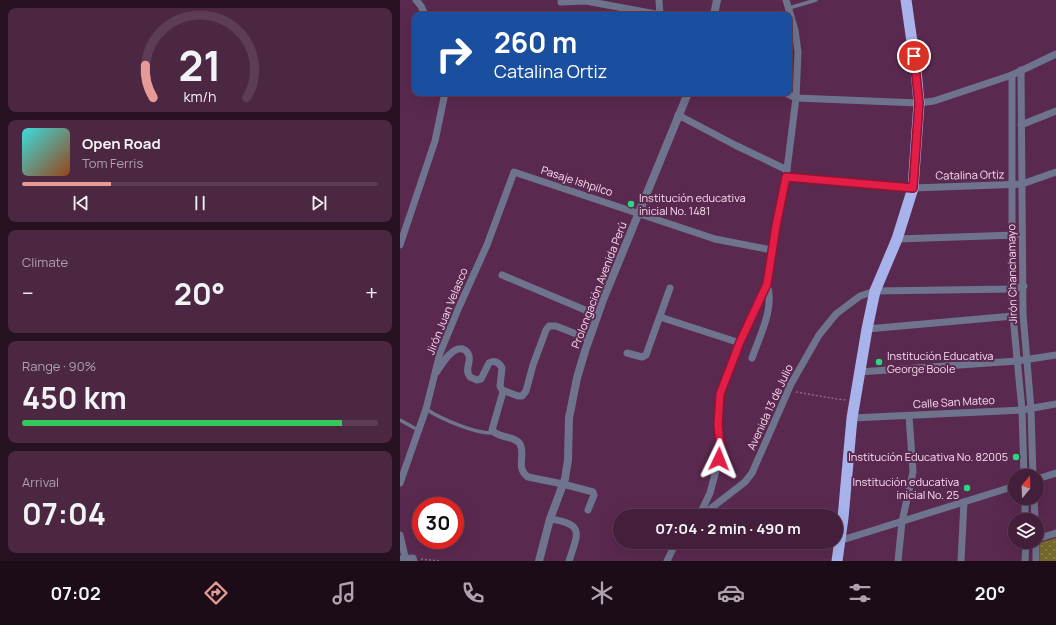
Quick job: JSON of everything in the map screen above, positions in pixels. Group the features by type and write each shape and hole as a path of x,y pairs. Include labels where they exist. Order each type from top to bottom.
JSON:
{"highway":[{"path":"843,518 852,418 859,372 875,291 897,239 913,188 919,103 906,0"},
{"path":"837,561 838,549"}],"street":[{"path":"416,0 424,12"},
{"path":"659,0 661,12"},
{"path":"715,12 717,0"},
{"path":"786,0 790,12"},
{"path":"561,2 586,1 645,12"},
{"path":"703,509 710,494 719,459 720,443 718,425 720,394 740,342 767,284 787,173 796,98 798,52 792,19"},
{"path":"792,96 796,98 919,103 934,101 1012,75 1056,54"},
{"name":"Jirón Chanchamayo","path":"1022,70 1021,126 1024,286 1023,314 1031,408 1033,469"},
{"name":"Jirón Chanchamayo","path":"1012,75 1012,289 1013,316 1022,410 1024,469"},
{"path":"400,245 435,140 444,96"},
{"name":"Prolongación Avenida Perú","path":"539,561 550,519 563,484 568,460 569,418 577,378 589,339 597,315 687,96"},
{"path":"1021,126 1056,110"},
{"path":"678,115 787,173"},
{"name":"Pasaje Ishpilco","path":"514,172 715,239 772,250"},
{"name":"Jirón Juan Velasco","path":"400,483 426,409 440,353 487,245 514,172"},
{"name":"Catalina Ortiz","path":"787,173 913,188 1022,184 1056,172"},
{"path":"897,239 1022,235"},
{"path":"502,275 597,315"},
{"path":"752,358 770,302 770,292 767,284"},
{"path":"875,291 1012,289 1024,286"},
{"path":"627,353 642,357 646,356 670,288"},
{"name":"Avenida 13 de Julio","path":"709,509 745,482 752,474 788,390 819,335 836,314 860,296 875,291"},
{"path":"867,330 1013,316"},
{"path":"660,317 740,342"},
{"path":"503,392 520,396 525,393 533,365 546,330 550,326 556,326 589,339"},
{"path":"435,375 452,352 456,349 463,349 467,352 469,356 468,374 473,379 481,379 489,364 493,362 500,364 503,370 500,386 503,392 492,428 494,432 515,440 520,445 522,469 526,476 593,492 594,498 588,510"},
{"path":"859,372 1017,361 1056,355"},
{"name":"Calle San Mateo","path":"852,418 1022,410 1056,404"},
{"path":"898,561 902,522 913,472 909,416"},
{"path":"1044,477 1056,473"},
{"path":"843,541 1008,488"},
{"path":"961,561 964,502"},
{"path":"550,519 574,525 576,530 576,538 569,561"},
{"path":"1044,538 1056,533"},
{"path":"400,535 408,559"},
{"path":"667,561 673,549"},
{"path":"1025,561 1026,549"},
{"path":"1036,549 1036,561"}],"lane":[{"path":"789,8 816,0"},
{"path":"426,409 435,415 462,426 488,433 494,432"},
{"path":"400,420 419,431"}],"path":[{"path":"788,390 837,399 855,400"},
{"path":"408,559 439,561"}],"shaded area":[{"path":"1056,538 1056,561 1040,561 1040,549 1044,549 1044,542"}],"place":[{"name":"Institución educativa inicial No. 1481","path":"631,204"},
{"name":"Institución Educativa George Boole","path":"879,362"},
{"name":"Institución Educativa No. 82005","path":"1016,457"},
{"name":"Institución educativa inicial No. 25","path":"967,488"}],"route":[{"path":"719,459 720,443 718,425 720,394 748,323 767,284 776,226 786,177 913,188 919,103 914,56"}]}
